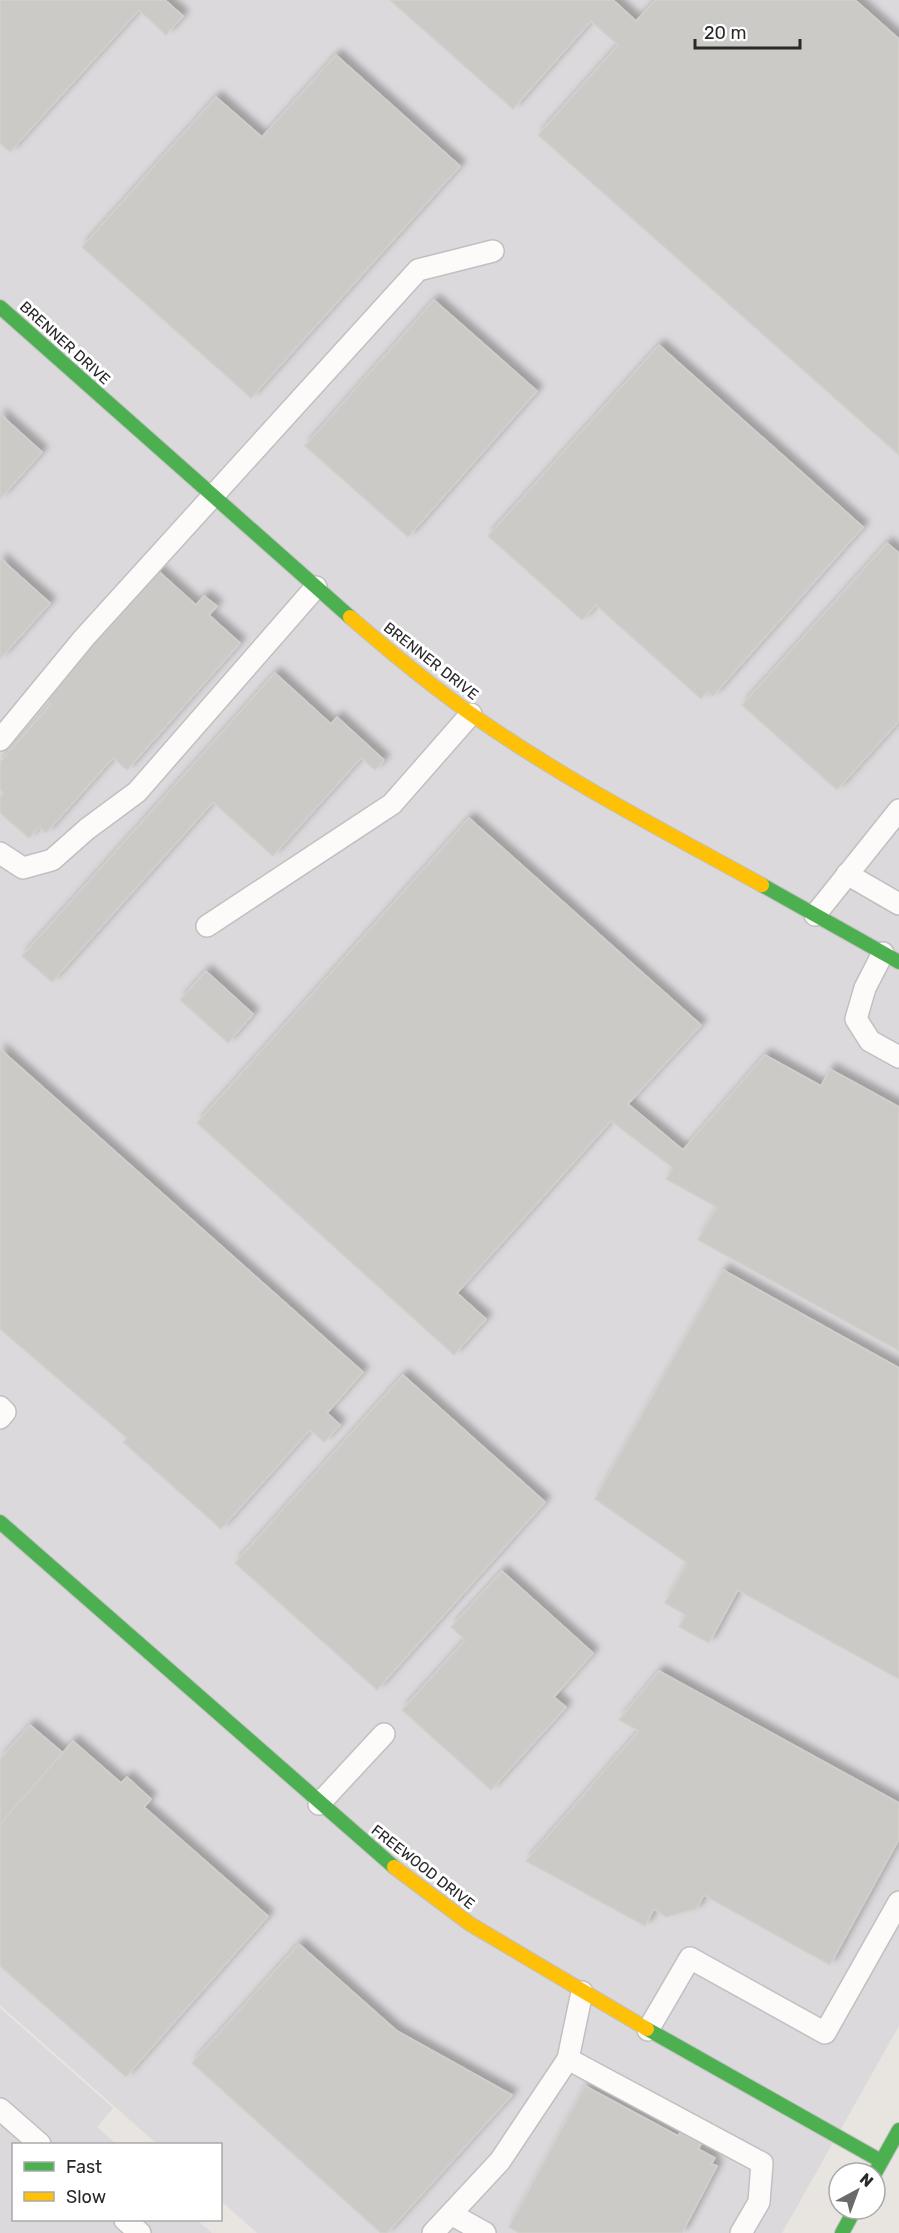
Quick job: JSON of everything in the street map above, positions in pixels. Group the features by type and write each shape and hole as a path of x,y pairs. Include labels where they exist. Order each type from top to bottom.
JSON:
{"street":[{"name":"BRENNER DRIVE","path":"0,307 388,650 471,714 541,760 891,957"},
{"name":"FREEWOOD DRIVE","path":"0,1522 319,1804 393,1867 470,1924 872,2161"},
{"path":"885,2161 899,2130"}],"lane":[{"path":"0,740 84,638 418,270 494,251"},
{"path":"0,853 23,868 52,860 87,829 137,792 316,587"},
{"path":"207,926 392,804 471,714"},
{"path":"815,915 899,810"},
{"path":"847,874 899,904"},
{"path":"891,957 865,988 856,1019 870,1041 899,1057"},
{"path":"0,1407 5,1412 0,1418"},
{"path":"319,1804 384,1734"},
{"path":"648,2030 690,1958 825,2033 899,1902"},
{"path":"433,2233 500,2161 568,2059 582,1992"},
{"path":"568,2059 762,2163 759,2202 744,2232"},
{"path":"0,2109 38,2143"},
{"path":"451,2214 485,2233"},
{"path":"126,2221 140,2233"}],"shaded area":[{"path":"0,0 899,0 899,2026 782,2233 257,2233 222,2202 222,2143 156,2143 0,2005"},
{"path":"0,2008 113,2108 97,2127 115,2143 12,2143 12,2221 198,2221 212,2233 0,2233"}],"building":[{"path":"0,0 165,0 183,16 166,35 139,10 10,152 0,143"},
{"path":"390,0 613,0 636,21 656,0 855,0 899,39 899,455 538,135 618,45 591,21 513,109"},
{"path":"336,55 460,166 251,398 82,247 216,97 262,137"},
{"path":"434,300 537,391 408,537 305,446"},
{"path":"659,345 863,527 713,696 707,692 701,699 596,605 582,620 488,536"},
{"path":"0,414 42,452 0,499"},
{"path":"887,543 899,553 899,721 837,790 742,705"},
{"path":"0,560 50,603 0,659"},
{"path":"156,569 196,605 204,596 217,606 209,615 240,643 127,770 113,758 46,833 39,827 29,838 0,813 0,797 4,793 0,790 0,762 51,704 43,697"},
{"path":"275,673 331,724 337,717 384,760 375,770 361,758 273,856 213,802 52,982 22,956"},
{"path":"469,818 701,1025 628,1104 683,1150 765,1055 821,1086 830,1069 899,1107 899,1351 698,1240 717,1207 666,1179 673,1168 611,1121 457,1293 486,1319 454,1355 197,1123"},
{"path":"206,971 253,1014 228,1043 180,1000"},
{"path":"0,1049 363,1372 327,1413 340,1425 324,1442 310,1430 221,1529 123,1442 127,1438 0,1329"},
{"path":"723,1270 899,1368 899,1679 738,1590 709,1643 679,1627 686,1615 665,1603 687,1563 595,1499"},
{"path":"403,1375 545,1502 377,1690 235,1563"},
{"path":"502,1571 593,1653 554,1697 566,1707 491,1790 402,1710 465,1640 451,1627"},
{"path":"659,1671 899,1803 899,1839 830,1965 704,1895 696,1909 666,1917 654,1909 645,1926 526,1861 639,1731 619,1720"},
{"path":"30,1725 63,1753 0,1824 0,1759"},
{"path":"73,1741 121,1783 127,1777 151,1799 144,1807 268,1916 126,2077 0,1966 0,1824"},
{"path":"299,1944 397,2031 512,2095 387,2233 381,2233 192,2063"},
{"path":"585,2086 678,2136 682,2130 703,2141 698,2149 715,2158 711,2164 717,2166 682,2233 519,2233 509,2227"}],"traffic: fast":[{"path":"0,307 350,617"},
{"path":"762,885 899,962"},
{"path":"0,1522 394,1867"},
{"path":"647,2029 881,2161"},
{"path":"882,2161 899,2130"},
{"path":"842,2233 848,2221"}],"traffic: slow":[{"path":"350,617 440,691 506,738 614,804 762,885"},
{"path":"394,1867 470,1924 647,2029"}]}
